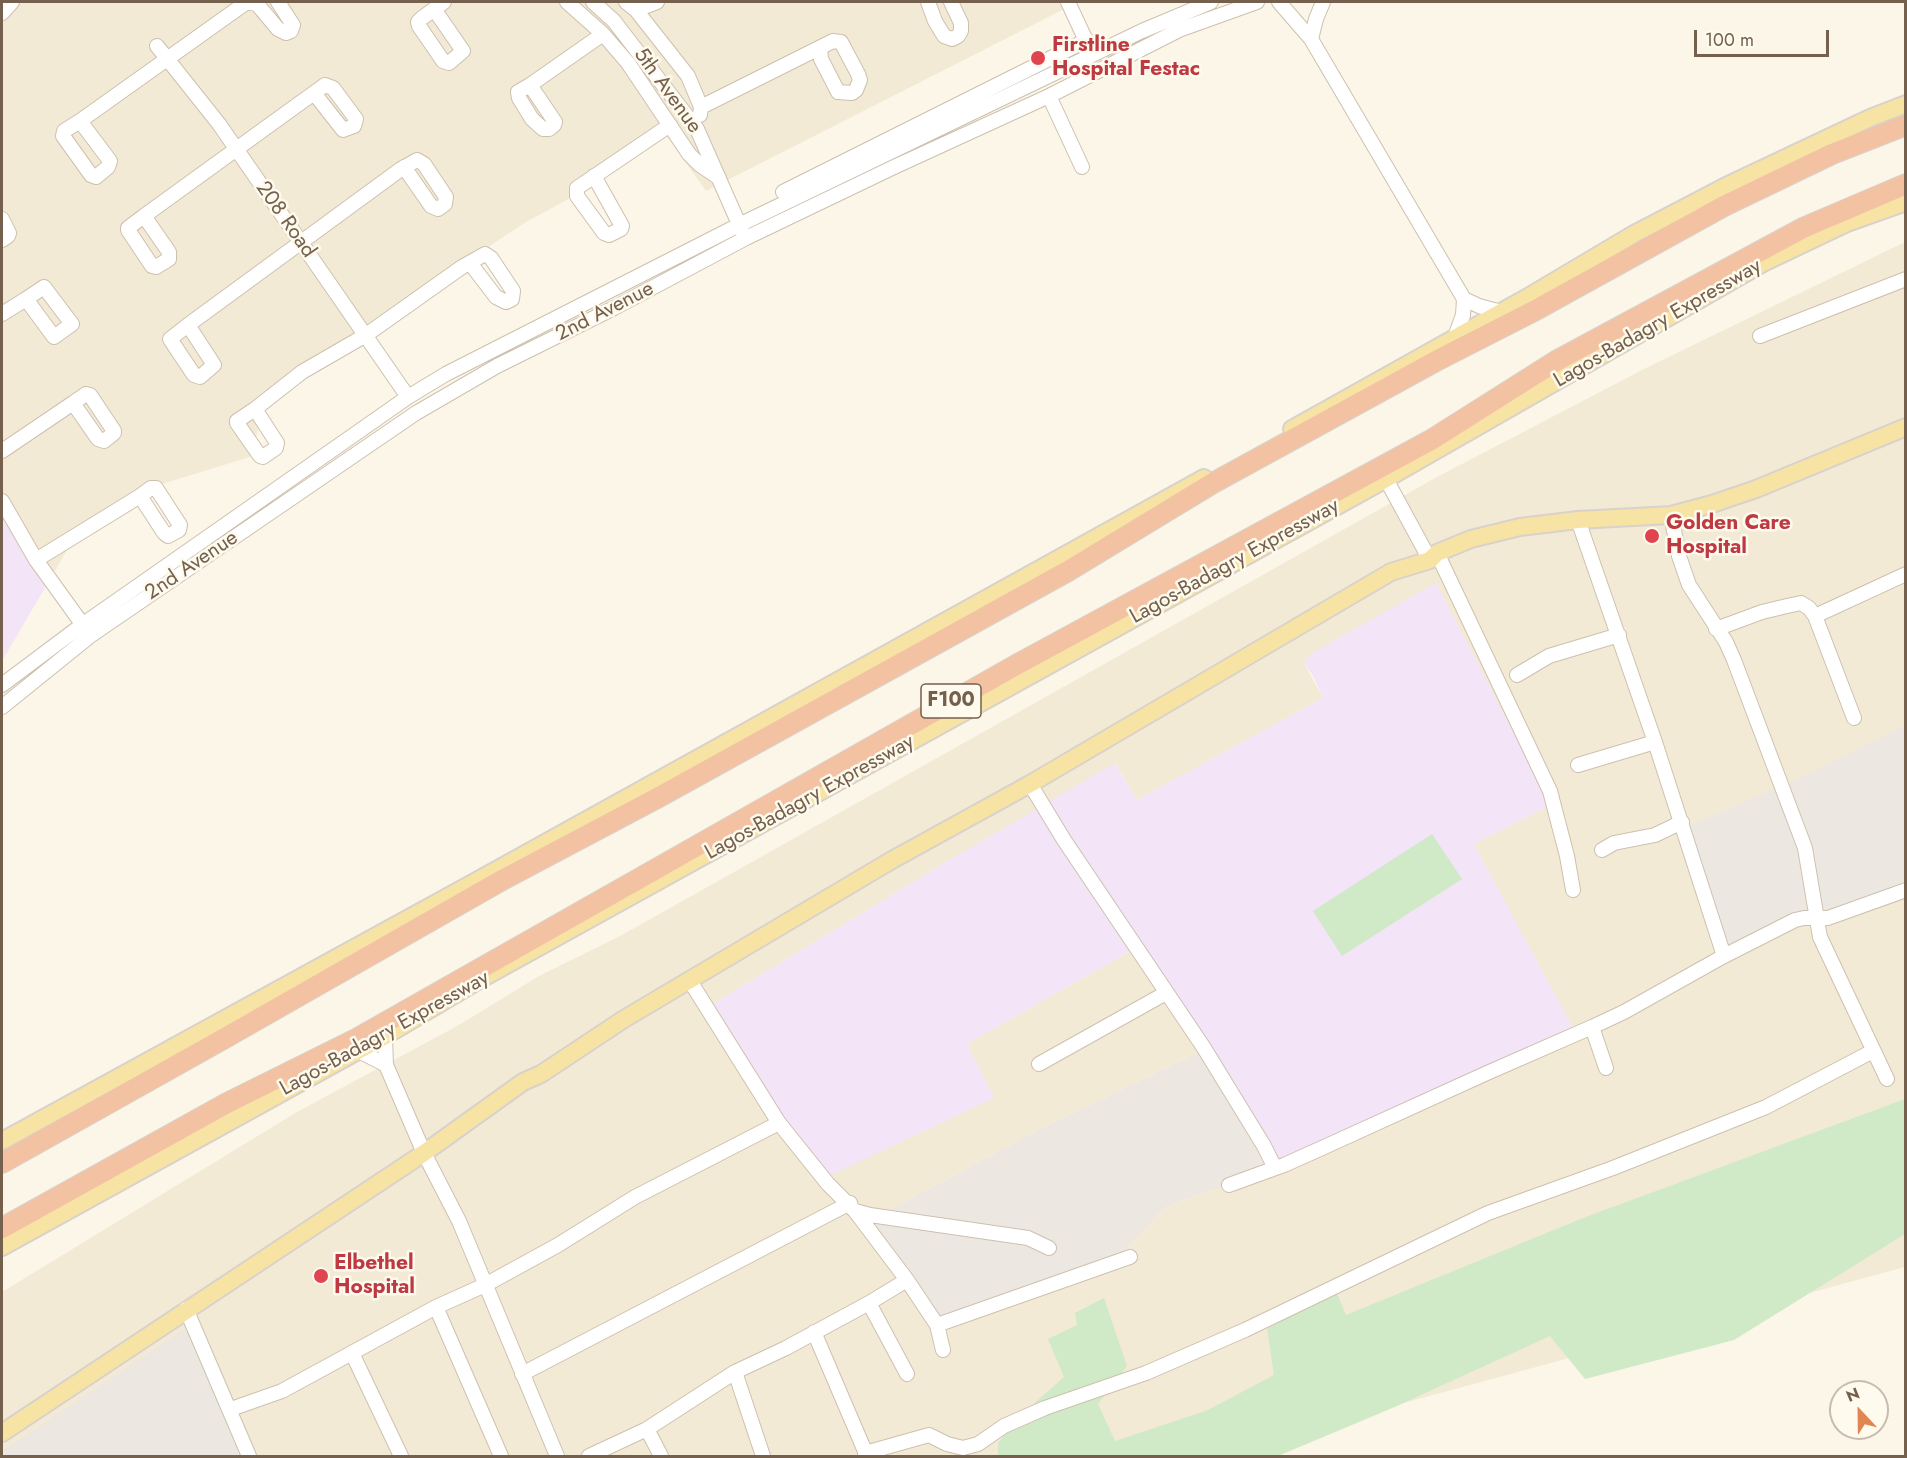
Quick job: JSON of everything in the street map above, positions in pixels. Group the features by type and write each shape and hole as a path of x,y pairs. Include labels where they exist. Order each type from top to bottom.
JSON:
{"highway":[{"name":"F100","path":"2,1163 504,879 658,797 1068,571 1213,483 1416,372 1532,312 1724,206 1832,154 1905,125"},
{"name":"Lagos-Badagry Expressway","path":"2,1228 227,1103 356,1039 1016,665 1431,440 1566,356 1805,227 1905,184"}],"main road":[{"path":"2,1141 482,879 1501,312 1634,234 1726,186 1870,118 1905,104"},
{"name":"Lagos-Badagry Expressway","path":"2,1246 385,1036 475,983 1386,479 1763,263 1848,223 1905,202"},
{"path":"2,1433 425,1156 523,1082 541,1074 624,1019 892,860 1030,784 1391,572 1434,557 1471,539 1504,531 1578,520 1671,515 1712,504 1756,489 1905,427"},
{"path":"2,1442 187,1313"}],"street":[{"path":"2,13 12,2"},
{"path":"80,121 246,2 257,4 278,29 286,33 292,29 293,25 278,2"},
{"path":"567,2 603,34 628,63 689,154 720,179"},
{"name":"5th Avenue","path":"593,2 615,21 697,129 746,238"},
{"path":"631,6 657,2"},
{"path":"928,2 944,36 952,39 961,31 961,23 951,2"},
{"path":"1068,2 1092,55"},
{"name":"2nd Avenue","path":"2,707 86,630 408,397 484,353 739,225 1092,55 1211,2"},
{"name":"2nd Avenue","path":"2,686 416,413 497,366 614,308 746,238 1049,96 1179,30 1257,2"},
{"path":"1279,2 1311,39 1464,299 1463,315 1455,337"},
{"path":"1311,39 1323,2"},
{"path":"631,6 688,76 701,107 697,129"},
{"path":"530,85 603,34"},
{"path":"783,192 1086,40"},
{"name":"208 Road","path":"157,46 219,124 408,397"},
{"path":"701,107 820,48"},
{"path":"144,216 314,93"},
{"path":"1049,96 1082,167"},
{"path":"594,176 670,125"},
{"path":"188,325 404,167"},
{"path":"2,219 9,232 8,236 2,240"},
{"path":"255,410 302,372 366,335 470,263"},
{"path":"1760,336 1905,279"},
{"path":"2,314 26,299"},
{"path":"1464,299 1501,312"},
{"path":"2,451 73,403"},
{"path":"1386,479 1434,557 1550,791 1568,856 1573,890"},
{"path":"36,560 140,496"},
{"path":"2,501 36,560 86,630"},
{"path":"1671,515 1679,556 1689,585 1726,642 1734,660 1804,848 1820,937 1887,1079"},
{"path":"1578,520 1620,635 1724,956"},
{"path":"1815,616 1905,574"},
{"path":"1716,629 1762,612 1801,603 1809,608 1815,616 1854,718"},
{"path":"1516,675 1549,656 1620,635"},
{"path":"1578,765 1655,742"},
{"path":"1030,784 1064,840 1233,1095 1275,1168"},
{"path":"1602,850 1614,843 1655,835 1682,822"},
{"path":"1229,1185 1322,1149 1476,1078 1592,1028 1795,920 1828,918 1905,890"},
{"path":"690,981 779,1123 828,1184 853,1207 907,1280 937,1325 943,1350"},
{"path":"1039,1064 1166,993"},
{"path":"1592,1028 1606,1068"},
{"path":"385,1036 386,1065 425,1156 459,1221 557,1456"},
{"path":"357,1050 386,1065"},
{"path":"814,1332 866,1455 929,1435 963,1448 978,1444 1004,1426 1045,1408 1146,1373 1245,1330 1488,1212 1614,1168 1766,1107 1873,1051"},
{"path":"231,1410 282,1391 436,1307 485,1285 558,1245 635,1197 779,1123"},
{"path":"853,1207 870,1215 1028,1238 1050,1248"},
{"path":"522,1374 853,1207"},
{"path":"937,1325 1130,1257"},
{"path":"588,1456 647,1429 735,1372 869,1303 907,1280"},
{"path":"869,1303 907,1374"},
{"path":"436,1307 501,1456"},
{"path":"187,1313 249,1456"},
{"path":"352,1353 401,1456"},
{"path":"735,1372 764,1456"},
{"path":"647,1429 661,1456"}],"shaded area":[{"path":"2,2 1078,2 706,191 661,128 578,194 526,222 396,308 347,354 287,390 264,410 250,457 129,494 76,535 46,586 2,507"},
{"path":"1905,242 1905,1267 1208,1456 248,1456 39,1428 2,1451 2,1292 297,1112 459,1025 539,976 622,935 1437,477 1644,369","holes":["1304,663 1551,805 1473,844 1572,1026 1209,1191 1166,1207 1107,1269 882,1214 1040,1129 1203,1050 1134,949 967,1044 993,1098 808,1155 713,1004 941,865 1116,764 1137,800 1323,698"]},
{"path":"2,507 46,586 2,661"},
{"path":"1436,583 1551,805 1474,844 1572,1026 1278,1170 1134,949 967,1044 994,1098 831,1175 808,1155 713,1004 941,865 1115,763 1137,800 1323,698 1304,663 1312,653"},
{"path":"1905,725 1905,880 1814,927 1804,925 1728,962 1683,828 1791,782"},
{"path":"1203,1050 1278,1170 1166,1207 1107,1269 941,1329 875,1226 871,1214 882,1214 1040,1129"},
{"path":"195,1322 248,1456 2,1456 2,1451"}],"green space":[{"path":"1432,834 1462,879 1342,956 1313,911"},
{"path":"1905,1099 1905,1234 1734,1340 1585,1379 1550,1336 1397,1406 1278,1456 998,1456 998,1443 1020,1416 1064,1377 1048,1339 1077,1325 1075,1313 1104,1298 1127,1366 1098,1404 1115,1441 1208,1410 1274,1375 1267,1329 1336,1291 1346,1315 1583,1218"}],"place":[{"name":"Firstline Hospital Festac","path":"1038,58"},
{"name":"Golden Care Hospital","path":"1652,536"},
{"name":"Elbethel Hospital","path":"321,1276"}]}
